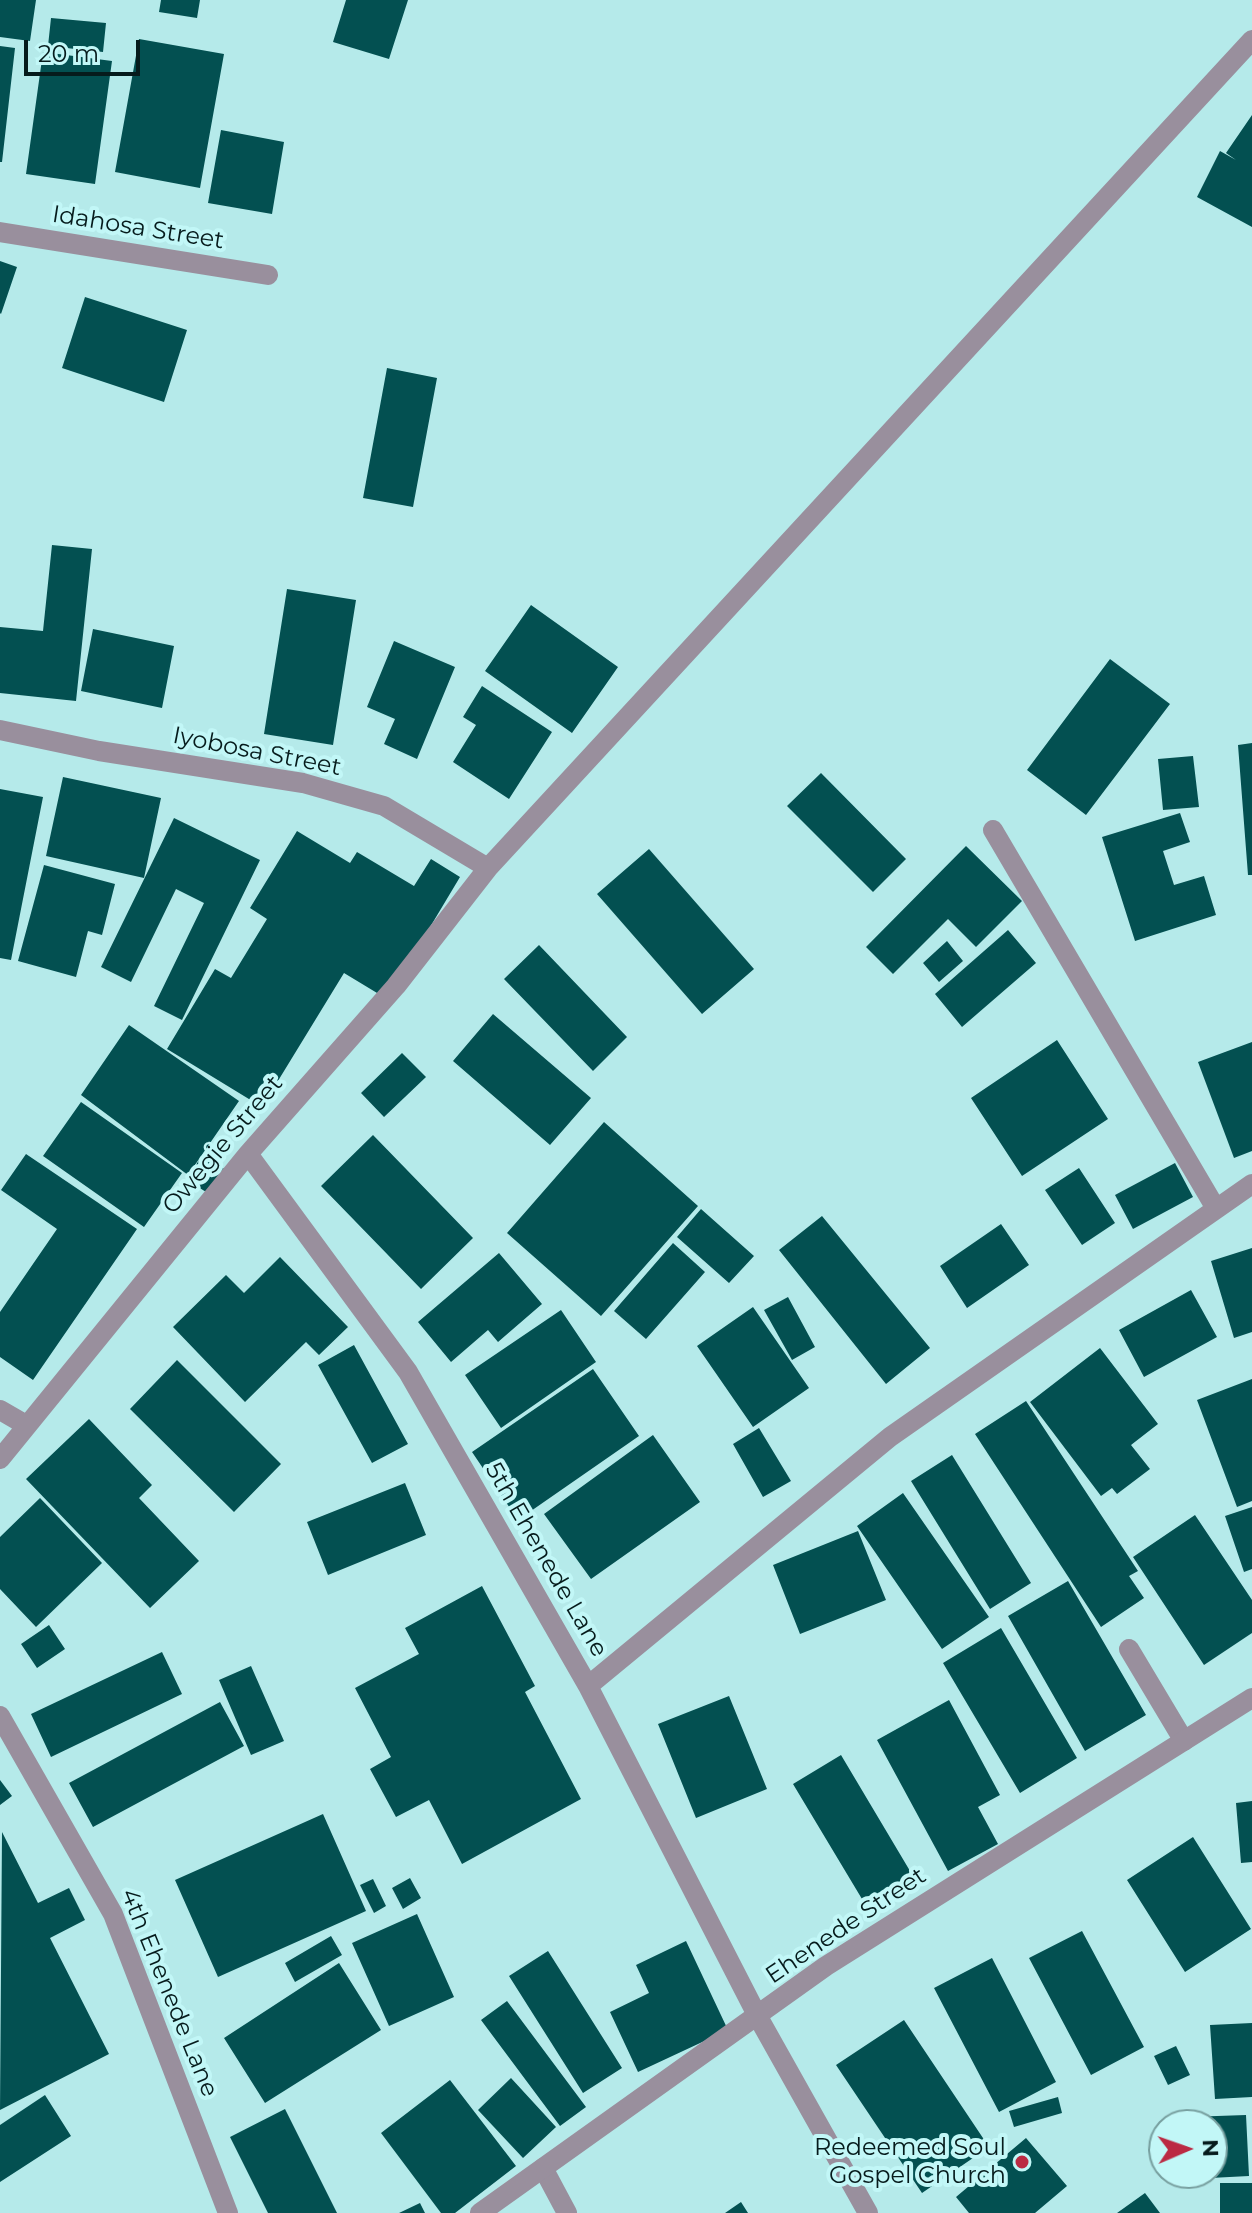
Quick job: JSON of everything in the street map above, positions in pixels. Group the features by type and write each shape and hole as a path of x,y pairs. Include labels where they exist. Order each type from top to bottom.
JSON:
{"street":[{"name":"Owegie Street","path":"0,1459 248,1154 396,986 488,868 1252,40"},
{"name":"Idahosa Street","path":"0,232 268,275"},
{"name":"Iyobosa Street","path":"0,730 99,751 303,783 384,806 488,868"},
{"path":"993,830 1215,1207"},
{"name":"5th Ehenede Lane","path":"248,1154 408,1372 588,1686 758,2017 868,2213"},
{"path":"588,1686 890,1437 1252,1184"},
{"path":"0,1410 26,1425"},
{"path":"1129,1649 1184,1741"},
{"name":"Ehenede Street","path":"480,2213 826,1966 1252,1698"},
{"name":"4th Ehenede Lane","path":"0,1716 113,1914 228,2213"},
{"path":"543,2168 567,2213"}],"building":[{"path":"0,0 36,0 30,41 0,37"},
{"path":"161,0 200,0 197,18 159,12"},
{"path":"346,0 408,0 389,59 333,42"},
{"path":"51,18 106,23 103,52 48,46"},
{"path":"139,39 224,54 200,188 115,172"},
{"path":"0,46 15,48 2,162 0,162"},
{"path":"43,52 112,61 95,184 26,174"},
{"path":"1252,115 1252,227 1197,197 1220,151 1236,160 1226,153"},
{"path":"221,130 284,142 272,214 208,203"},
{"path":"0,261 17,267 1,314 0,313"},
{"path":"85,297 187,330 164,402 62,368"},
{"path":"387,368 437,378 413,507 363,498"},
{"path":"52,545 92,549 76,701 0,693 0,627 43,631"},
{"path":"287,589 356,600 333,745 264,734"},
{"path":"531,605 618,667 572,733 485,671"},
{"path":"93,629 174,646 162,708 81,691"},
{"path":"394,641 455,667 417,759 384,744 395,719 367,707"},
{"path":"1110,659 1170,704 1086,815 1027,770"},
{"path":"482,686 552,732 509,799 453,762 476,725 463,717"},
{"path":"1252,743 1252,875 1248,875 1238,745"},
{"path":"1193,756 1199,807 1163,810 1158,759"},
{"path":"821,773 906,859 873,892 787,806"},
{"path":"63,777 161,798 144,878 46,856"},
{"path":"0,789 43,797 11,960 0,958"},
{"path":"1180,813 1190,842 1163,851 1174,885 1204,876 1216,915 1135,941 1102,837"},
{"path":"174,818 260,860 182,1020 154,1006 204,903 176,889 131,982 101,967"},
{"path":"297,831 350,863 357,852 414,886 431,859 460,877 387,999 344,973 262,1107 167,1049 215,969 231,978 267,919 250,908"},
{"path":"966,846 1022,901 976,947 948,919 893,974 866,947"},
{"path":"649,849 754,969 702,1014 597,894"},
{"path":"44,865 115,884 102,935 88,931 76,977 18,961"},
{"path":"1008,930 1036,963 962,1027 935,994"},
{"path":"947,941 963,961 939,982 923,963"},
{"path":"539,945 627,1037 593,1071 504,979"},
{"path":"493,1014 591,1098 550,1145 453,1061"},
{"path":"129,1025 239,1101 188,1175 81,1095"},
{"path":"1057,1040 1108,1119 1022,1176 971,1098"},
{"path":"1252,1042 1252,1151 1234,1158 1198,1062"},
{"path":"402,1053 426,1077 384,1117 361,1093"},
{"path":"81,1102 182,1173 144,1227 43,1156"},
{"path":"604,1122 698,1206 601,1316 507,1233"},
{"path":"373,1135 473,1238 421,1289 321,1186"},
{"path":"26,1154 137,1229 33,1380 0,1357 0,1312 57,1229 1,1190"},
{"path":"202,1155 229,1172 214,1197 187,1180"},
{"path":"1175,1163 1193,1197 1133,1229 1115,1195"},
{"path":"1079,1168 1115,1223 1082,1245 1045,1190"},
{"path":"701,1209 754,1256 729,1283 677,1237"},
{"path":"822,1216 930,1348 886,1384 779,1250"},
{"path":"1001,1224 1029,1265 967,1308 940,1266"},
{"path":"673,1243 705,1272 646,1339 614,1311"},
{"path":"1252,1248 1252,1332 1234,1338 1211,1261"},
{"path":"499,1253 542,1304 498,1342 488,1330 451,1362 418,1322"},
{"path":"280,1257 348,1327 319,1355 306,1342 245,1402 173,1327 226,1275 244,1293"},
{"path":"1191,1290 1217,1337 1144,1377 1119,1330"},
{"path":"788,1297 815,1347 792,1360 764,1310"},
{"path":"753,1307 809,1388 753,1427 697,1346"},
{"path":"561,1310 596,1362 501,1428 465,1375"},
{"path":"354,1345 408,1444 372,1463 318,1365"},
{"path":"1100,1348 1158,1424 1131,1445 1150,1469 1117,1494 1112,1488 1101,1496 1030,1402"},
{"path":"177,1360 281,1464 234,1512 130,1409"},
{"path":"593,1369 639,1436 518,1520 472,1452"},
{"path":"1252,1379 1252,1501 1237,1507 1197,1400"},
{"path":"1026,1401 1138,1571 1129,1576 1144,1598 1101,1627 975,1434"},
{"path":"89,1419 152,1485 139,1498 199,1561 150,1608 26,1479"},
{"path":"759,1428 791,1481 763,1497 733,1444"},
{"path":"653,1435 700,1502 591,1579 544,1514"},
{"path":"952,1455 1031,1583 990,1609 911,1481"},
{"path":"405,1483 426,1535 328,1575 307,1522"},
{"path":"903,1493 989,1617 942,1649 857,1526"},
{"path":"40,1498 102,1563 36,1627 0,1589 0,1537"},
{"path":"1252,1507 1252,1569 1244,1572 1225,1516"},
{"path":"1195,1515 1252,1600 1252,1633 1204,1665 1133,1557"},
{"path":"858,1531 886,1600 800,1634 773,1565"},
{"path":"1068,1581 1146,1715 1085,1751 1008,1616"},
{"path":"482,1586 535,1686 525,1692 581,1799 462,1864 429,1800 396,1817 370,1769 391,1757 355,1688 419,1654 405,1628"},
{"path":"49,1625 65,1649 37,1668 21,1644"},
{"path":"1001,1628 1077,1758 1020,1793 943,1663"},
{"path":"162,1652 182,1694 51,1757 31,1714"},
{"path":"251,1666 284,1741 251,1755 219,1680"},
{"path":"729,1696 767,1789 696,1818 658,1724"},
{"path":"949,1700 1000,1795 978,1807 998,1844 948,1871 877,1740"},
{"path":"220,1702 244,1746 93,1827 69,1783"},
{"path":"841,1755 913,1876 865,1904 793,1784"},
{"path":"0,1780 12,1796 0,1805"},
{"path":"1252,1801 1252,1862 1241,1863 1236,1803"},
{"path":"323,1814 366,1911 218,1977 175,1880"},
{"path":"2,1832 38,1903 69,1888 85,1920 50,1938 109,2054 0,2110"},
{"path":"1193,1837 1251,1929 1185,1972 1127,1880"},
{"path":"410,1878 421,1898 403,1909 392,1888"},
{"path":"373,1879 386,1906 374,1913 360,1885"},
{"path":"417,1914 454,1997 389,2026 352,1943"},
{"path":"1082,1931 1144,2047 1091,2075 1029,1958"},
{"path":"331,1936 342,1955 295,1982 285,1963"},
{"path":"686,1941 728,2030 638,2072 610,2012 649,1993 636,1965"},
{"path":"548,1951 622,2068 583,2093 509,1976"},
{"path":"992,1958 1056,2082 999,2112 934,1988"},
{"path":"339,1963 381,2030 265,2103 224,2038"},
{"path":"507,2001 586,2107 560,2126 481,2020"},
{"path":"904,2020 989,2147 922,2193 836,2065"},
{"path":"1252,2023 1252,2097 1215,2099 1210,2025"},
{"path":"1176,2046 1190,2075 1168,2085 1154,2056"},
{"path":"511,2078 556,2127 523,2158 478,2110"},
{"path":"450,2080 516,2166 455,2213 441,2213 381,2133"},
{"path":"45,2095 71,2136 0,2182 0,2125"},
{"path":"1058,2097 1062,2113 1014,2127 1009,2111"},
{"path":"285,2109 337,2213 268,2213 230,2137"},
{"path":"1246,2115 1249,2176 1228,2177 1228,2116"},
{"name":"Redeemed Soul Gospel Church","path":"1026,2138 1067,2186 1035,2213 969,2213 956,2197"},
{"path":"1228,2183 1252,2183 1252,2213 1220,2213 1220,2189 1228,2189"},
{"path":"1145,2193 1160,2213 1117,2213"},
{"path":"741,2202 748,2213 725,2213"},
{"path":"420,2203 425,2213 399,2213"}],"place":[{"name":"Redeemed Soul Gospel Church","path":"1022,2162"}]}
